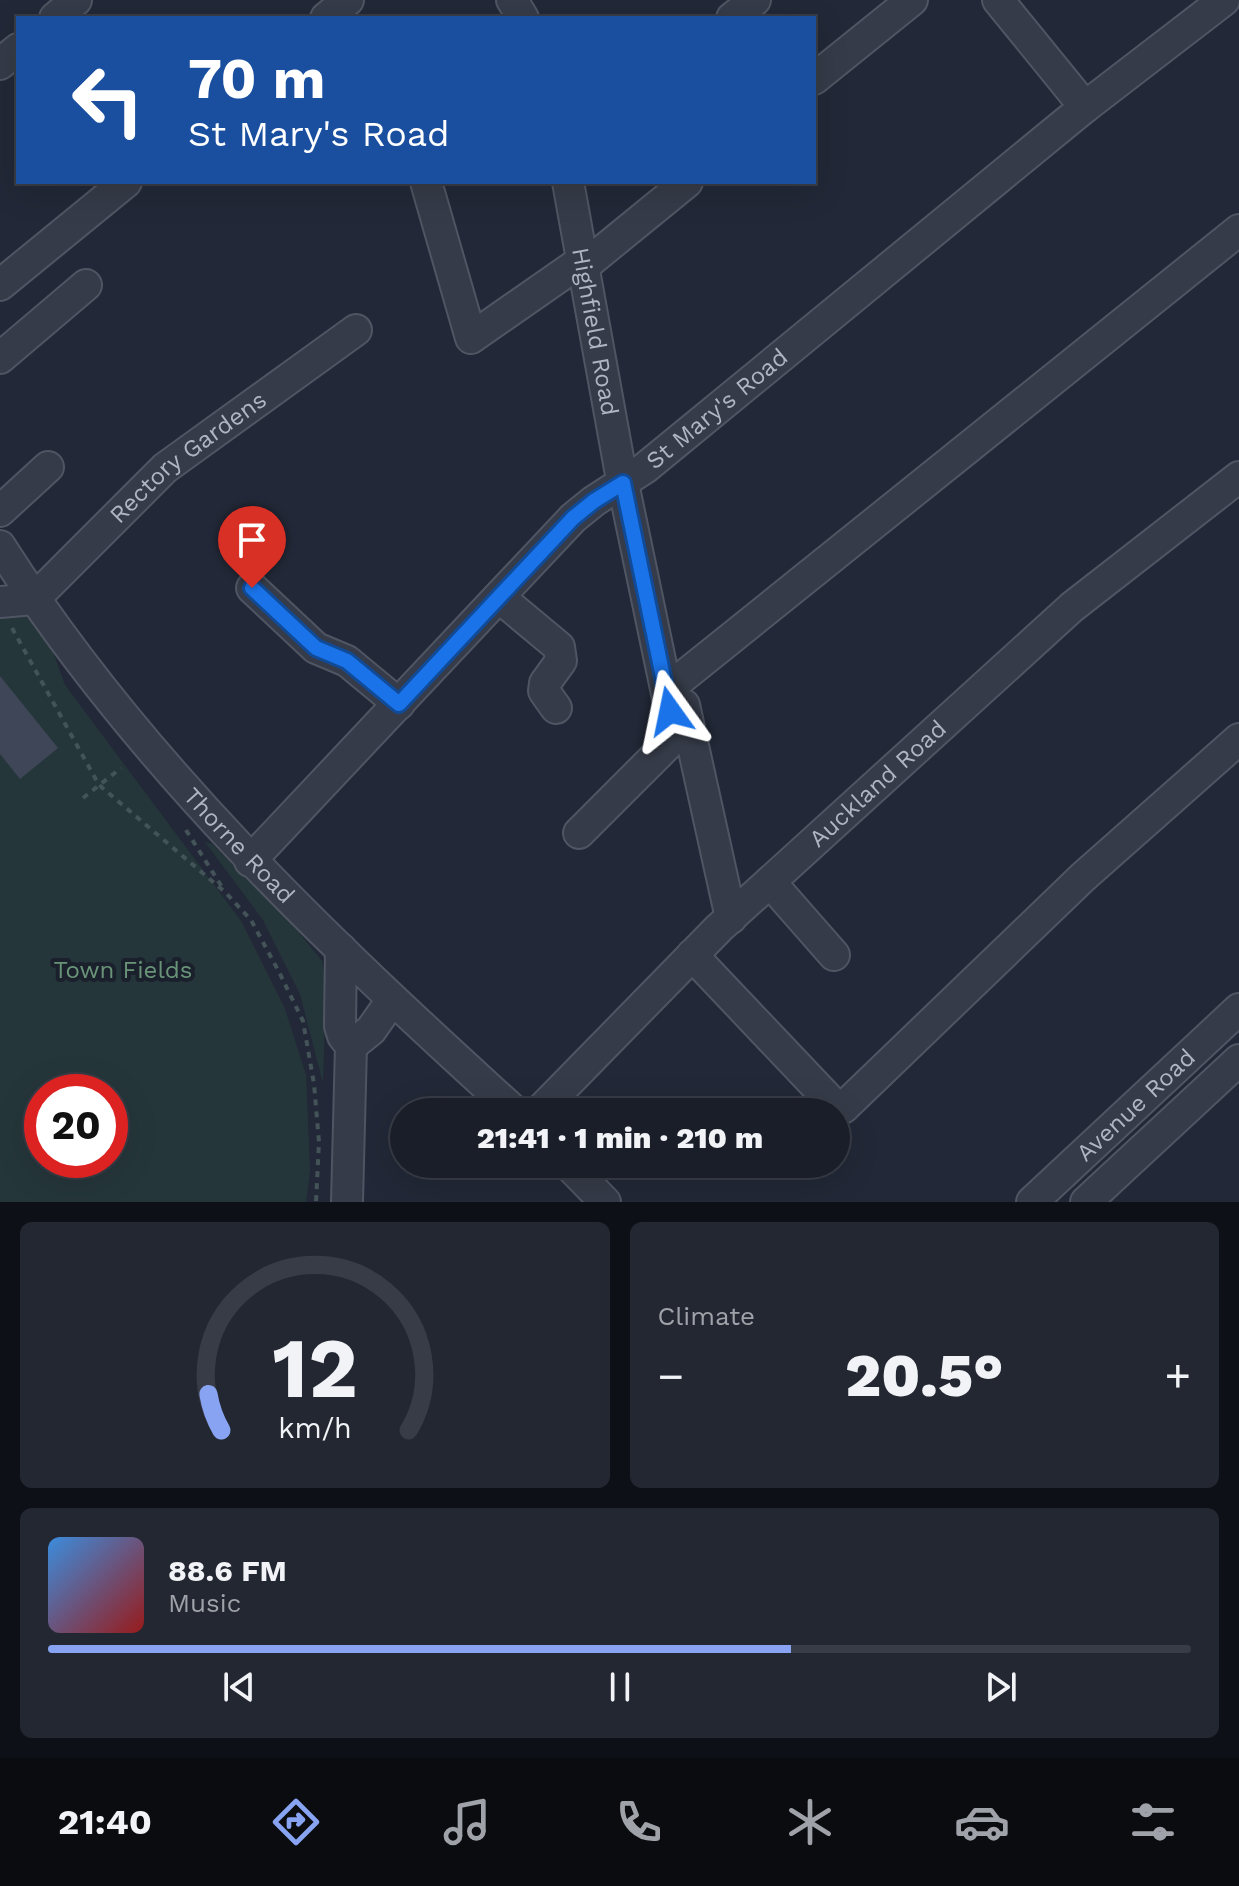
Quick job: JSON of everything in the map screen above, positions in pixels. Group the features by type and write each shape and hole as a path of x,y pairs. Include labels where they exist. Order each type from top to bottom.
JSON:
{"street":[{"path":"57,16 76,0"},
{"path":"328,16 348,0"},
{"path":"735,16 755,0"},
{"path":"816,77 912,0"},
{"path":"998,0 1085,107"},
{"name":"St Mary's Road","path":"250,861 573,518 645,468 1085,107 1224,0"},
{"path":"0,64 16,51"},
{"path":"0,285 124,184"},
{"path":"427,184 471,338 583,263 684,184"},
{"name":"Highfield Road","path":"568,184 623,483 675,732 674,738 579,833"},
{"path":"731,918 676,666 1239,230"},
{"path":"0,358 86,285"},
{"name":"Rectory Gardens","path":"34,599 165,468 356,330"},
{"path":"0,511 48,467"},
{"name":"Auckland Road","path":"553,1098 731,918 1072,607 1239,477"},
{"name":"Thorne Road","path":"0,546 34,599 152,750 250,861 392,1000 500,1098"},
{"path":"252,588 316,648 347,661 399,704"},
{"path":"499,597 559,647 561,661 545,683 544,691 556,708"},
{"path":"6,615 34,599"},
{"path":"692,955 838,1109 843,1108 1083,877 1239,739"},
{"path":"770,882 834,955"},
{"path":"341,949 340,1026 351,1046 347,1202"},
{"path":"351,1046 371,1030 392,1000"},
{"name":"Avenue Road","path":"1032,1202 1239,1009"},
{"name":"Avenue Road","path":"1086,1202 1239,1060"},
{"path":"582,1178 605,1202"}],"path":[{"path":"6,615 99,785 225,892 251,920 279,972 303,1021 314,1084 319,1142 316,1202"},
{"path":"83,798 121,768"}],"green space":[{"name":"Town Fields","path":"34,599 65,685 241,921 285,1009 306,1075 310,1170 306,1202 0,1202 0,602"},
{"path":"205,842 212,844 287,918 322,961 326,982 323,1083 300,994 263,920"}],"building":[{"path":"0,676 58,748 20,779 0,754"}],"route":[{"path":"252,588 316,648 347,661 399,704 573,518 623,483 670,711"}]}
